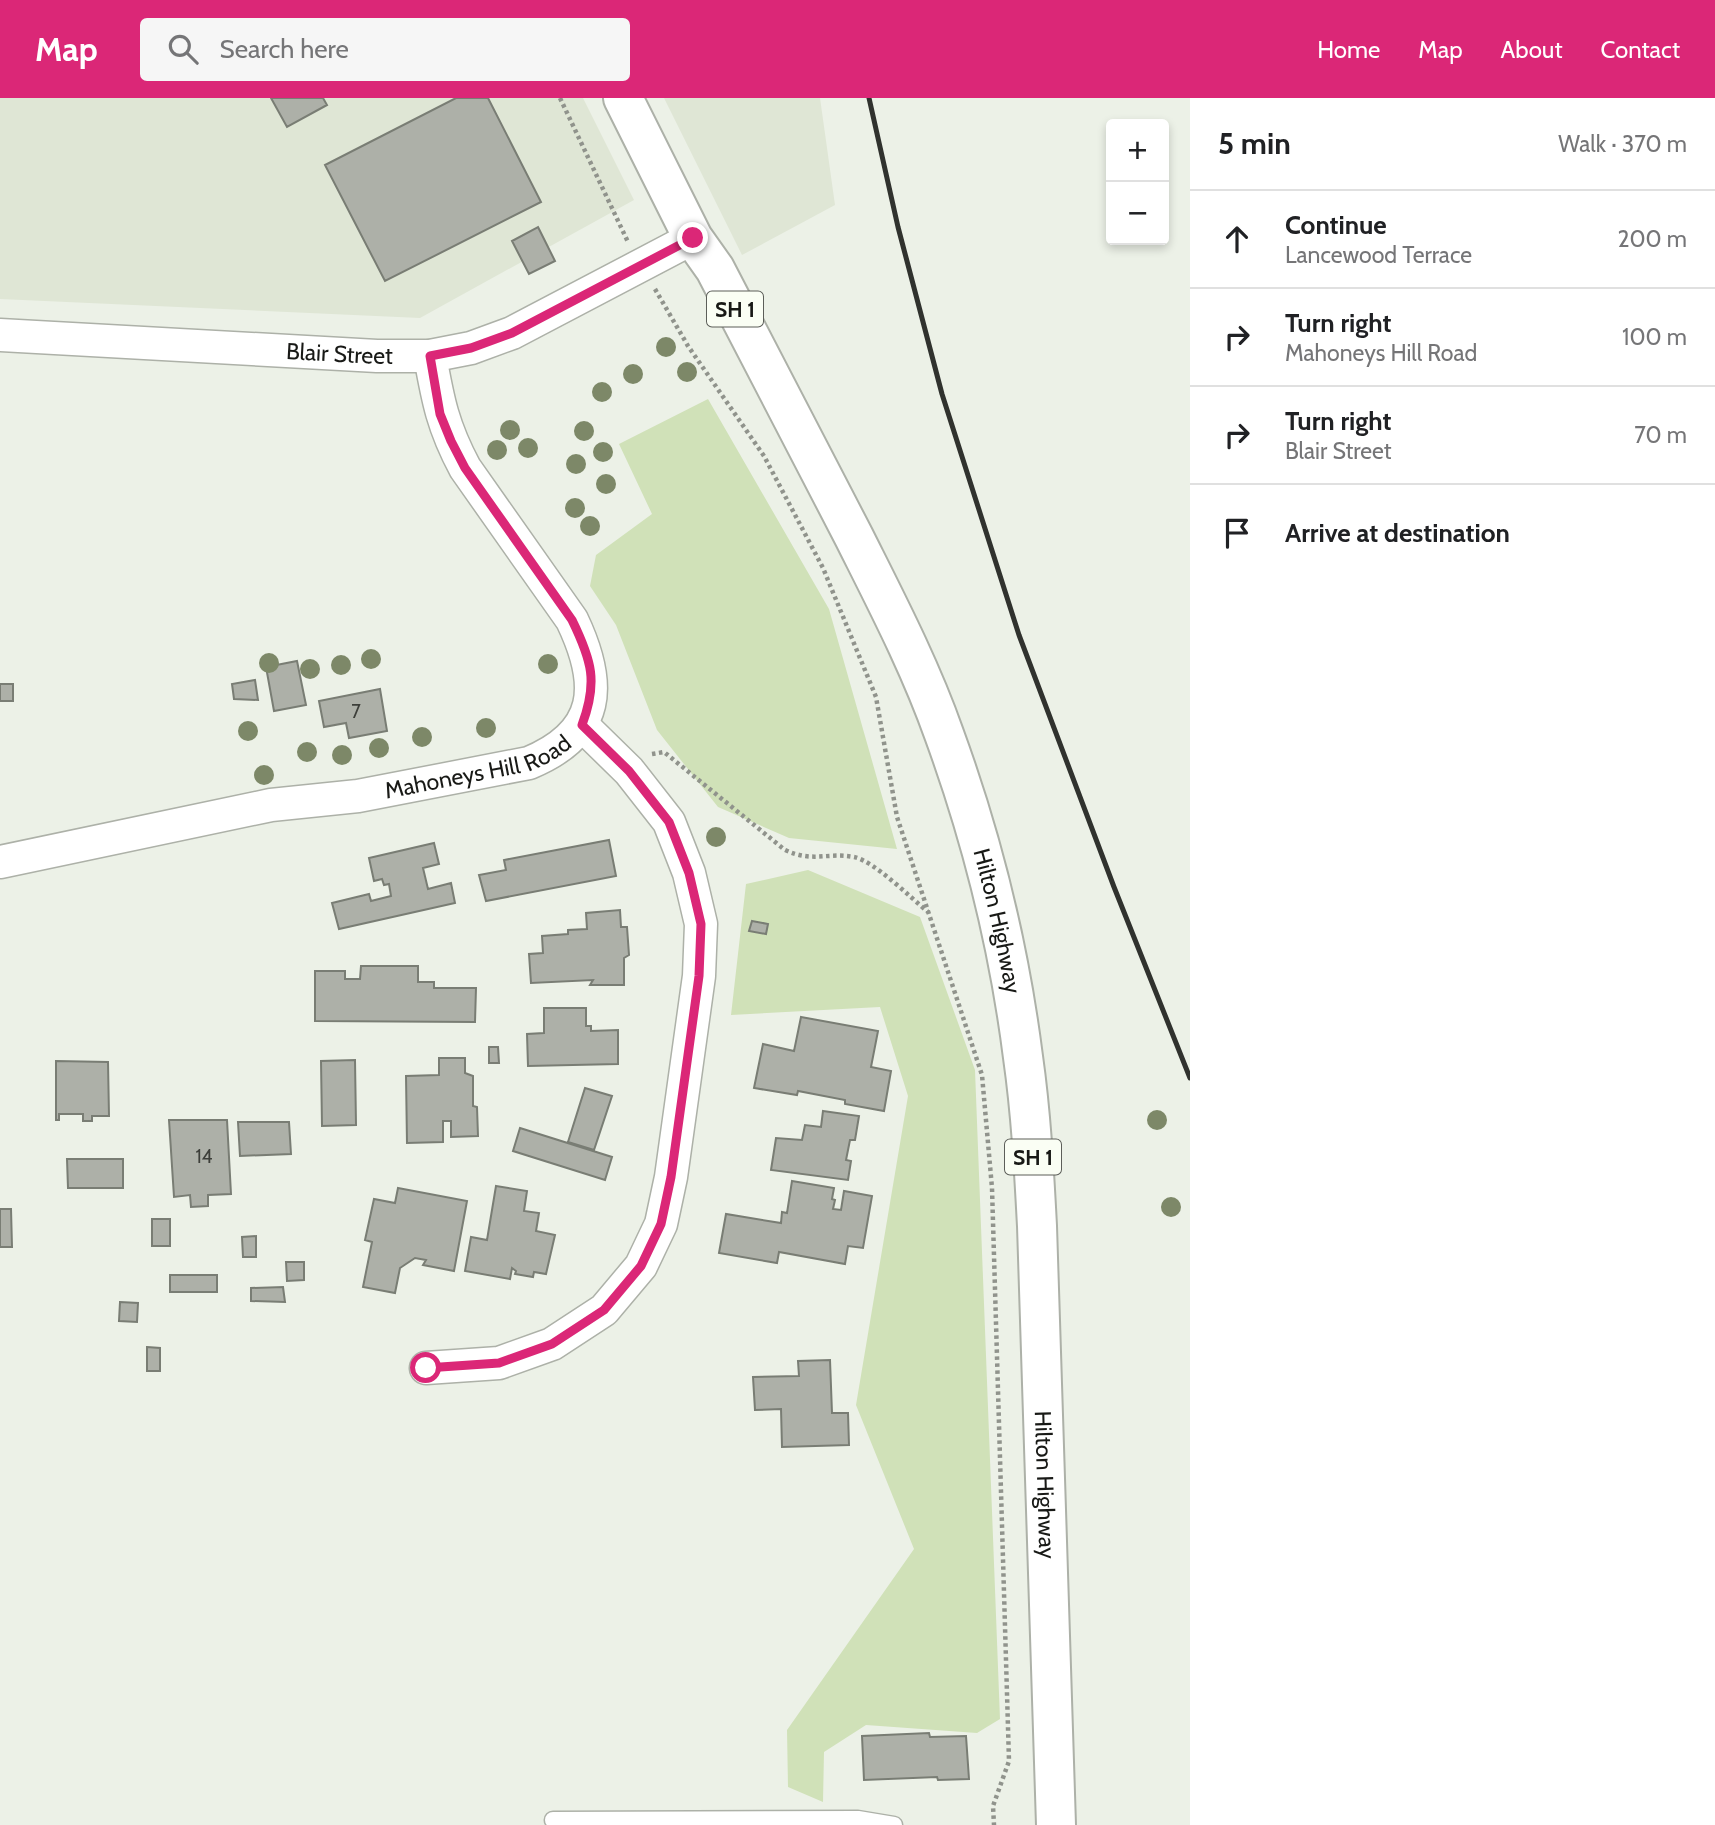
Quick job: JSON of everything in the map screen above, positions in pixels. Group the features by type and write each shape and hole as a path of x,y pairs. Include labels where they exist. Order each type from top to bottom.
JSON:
{"highway":[{"name":"Hilton Highway","path":"623,98 693,238 715,269 911,653 944,732 969,808 992,892 1021,1044 1032,1143 1056,1825"}],"street":[{"name":"Blair Street","path":"0,335 377,356 430,356 471,348 512,333 693,238"},
{"name":"Mahoneys Hill Road","path":"0,862 271,805 358,796 529,763 552,753 568,741 582,725 591,700 591,676 585,647 572,620 465,468 440,414 430,356"},
{"path":"426,1368 499,1363 552,1344 604,1310 641,1266 661,1224 671,1177 699,976 701,924 689,873 669,822 629,771 582,725"}],"lane":[{"path":"553,1820 858,1822 894,1825"}],"path":[{"path":"560,98 627,239"},
{"path":"658,294 688,346 764,456 823,568 876,697 897,817 982,1074 992,1188 1009,1761 993,1806 994,1825"},
{"path":"645,758 664,752 785,850 814,859 855,857 869,862 929,913"}],"shaded area":[{"path":"0,98 583,98 634,200 420,318 0,299"},
{"path":"664,98 820,98 835,205 742,255"}],"green space":[{"path":"708,399 829,609 897,849 789,838 718,807 657,730 616,625 590,586 596,555 652,514 619,444"},
{"path":"808,870 920,917 975,1070 1000,1719 977,1733 866,1725 824,1752 823,1802 788,1787 787,1730 914,1549 856,1405 908,1096 880,1007 731,1015 746,884"}],"building":[{"path":"271,98 323,98 327,105 287,127"},
{"path":"456,98 488,98 541,202 385,281 325,165"},
{"path":"538,227 555,261 529,274 512,241"},
{"path":"297,661 306,705 274,711 266,667"},
{"path":"255,680 258,700 234,699 232,684"},
{"path":"0,684 13,684 13,701 0,701"},
{"path":"380,689 387,731 349,738 346,723 324,727 319,701"},
{"path":"609,840 616,876 486,901 479,875 506,870 504,860"},
{"path":"434,843 439,864 423,868 428,889 451,883 455,903 339,929 332,903 369,894 371,901 391,896 389,884 384,885 382,879 374,881 369,858"},
{"path":"620,910 621,927 627,927 629,955 624,958 624,985 590,985 593,980 531,983 529,954 543,953 542,936 587,929 586,913"},
{"path":"752,921 768,924 766,934 749,931"},
{"path":"361,966 418,966 418,982 434,982 434,988 476,988 475,1022 315,1021 315,971 345,971 345,979 360,979"},
{"path":"544,1008 586,1008 586,1026 591,1026 591,1031 618,1030 618,1064 528,1066 527,1034 544,1033"},
{"path":"801,1017 878,1031 871,1067 891,1071 884,1111 798,1091 797,1095 754,1088 763,1044 794,1051"},
{"path":"489,1047 498,1047 499,1063 489,1063"},
{"path":"439,1058 465,1058 465,1073 473,1076 473,1106 477,1107 478,1136 451,1137 451,1121 443,1121 443,1142 407,1143 406,1076 439,1075"},
{"path":"355,1060 356,1125 322,1126 321,1061"},
{"path":"56,1061 108,1062 109,1116 92,1116 92,1121 83,1121 83,1114 59,1114 59,1120 56,1120"},
{"path":"585,1088 612,1096 594,1150 568,1142"},
{"path":"823,1111 859,1116 855,1140 850,1140 846,1160 851,1161 848,1180 771,1170 776,1138 802,1140 805,1125 821,1127"},
{"path":"169,1120 227,1120 231,1194 208,1195 208,1206 191,1207 190,1195 174,1197"},
{"path":"238,1122 289,1122 291,1154 240,1156"},
{"path":"520,1128 612,1157 605,1180 513,1151"},
{"path":"67,1159 123,1159 123,1188 68,1188"},
{"path":"792,1181 834,1188 833,1209 841,1210 844,1191 872,1196 863,1248 848,1246 845,1264 779,1252 777,1263 719,1253 726,1214 781,1223 782,1212 787,1213"},
{"path":"496,1186 527,1191 524,1211 539,1213 536,1231 555,1235 546,1274 534,1272 533,1277 515,1274 516,1271 512,1268 510,1279 465,1271 471,1237 487,1240"},
{"path":"398,1188 467,1201 454,1271 423,1265 426,1260 415,1258 400,1268 395,1293 363,1287 372,1242 365,1240 374,1199 395,1203"},
{"path":"0,1209 11,1209 12,1247 0,1247"},
{"path":"152,1219 170,1219 170,1246 152,1246"},
{"path":"256,1236 256,1257 243,1257 242,1237"},
{"path":"286,1262 304,1262 304,1280 287,1281"},
{"path":"170,1275 217,1275 217,1292 170,1292"},
{"path":"283,1287 285,1302 251,1301 251,1288"},
{"path":"120,1302 138,1303 137,1322 119,1321"},
{"path":"147,1347 160,1348 160,1371 147,1371"},
{"path":"830,1360 832,1413 848,1413 849,1445 782,1447 781,1409 755,1410 753,1377 799,1376 798,1361"},
{"path":"929,1733 930,1737 966,1736 969,1779 938,1780 937,1777 864,1780 862,1736"}],"railway":[{"path":"869,98 898,227 942,394 1019,635 1114,887 1190,1078"}],"route":[{"path":"426,1368 499,1363 552,1344 604,1310 641,1266 661,1224 671,1177 699,976 701,924 689,873 669,822 629,771 582,725 591,700 591,676 585,647 572,620 554,593 465,468 440,414 430,356 471,348 512,333 693,238"}]}
